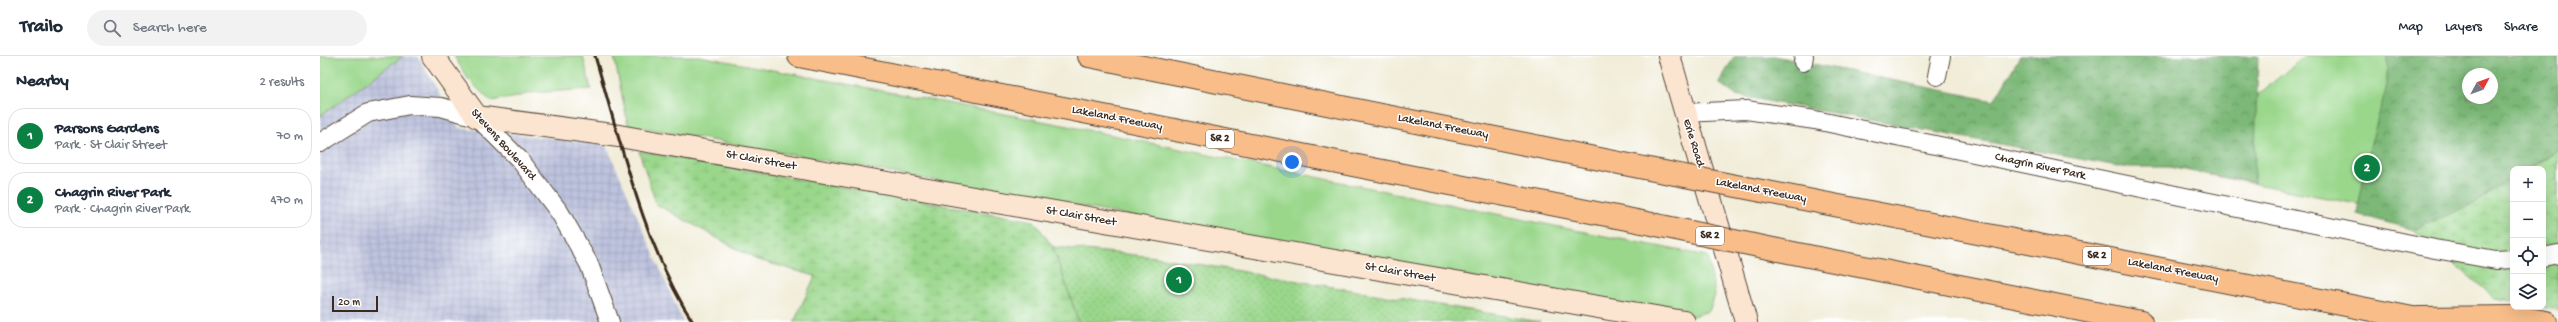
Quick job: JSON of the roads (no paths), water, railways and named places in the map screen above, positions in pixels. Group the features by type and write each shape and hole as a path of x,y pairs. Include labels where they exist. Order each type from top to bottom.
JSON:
{"highway":[{"name":"Lakeland Freeway","path":"799,56 2141,322"},
{"name":"Lakeland Freeway","path":"1089,56 1659,171 2433,322"},
{"path":"2410,318 2516,317 2546,322"}],"street":[{"name":"Stevens Boulevard","path":"434,56 451,84 477,117 520,160 560,213 589,264 610,322"},
{"name":"Erie Road","path":"1669,56 1684,113 1746,322"},
{"path":"1937,76 1941,56"},
{"path":"320,143 368,114 410,105 441,107 477,117"},
{"name":"Chagrin River Park","path":"1684,113 1746,110 1815,120 2435,249 2496,260 2510,259"},
{"name":"St Clair Street","path":"477,117 619,136 1684,322"},
{"path":"2546,256 2558,254"}],"railway":[{"path":"595,56 624,158 647,228 676,293 693,322"}],"place":[{"name":"Chagrin River Park","path":"2367,168"},
{"name":"Parsons Gardens","path":"1179,280"}]}
